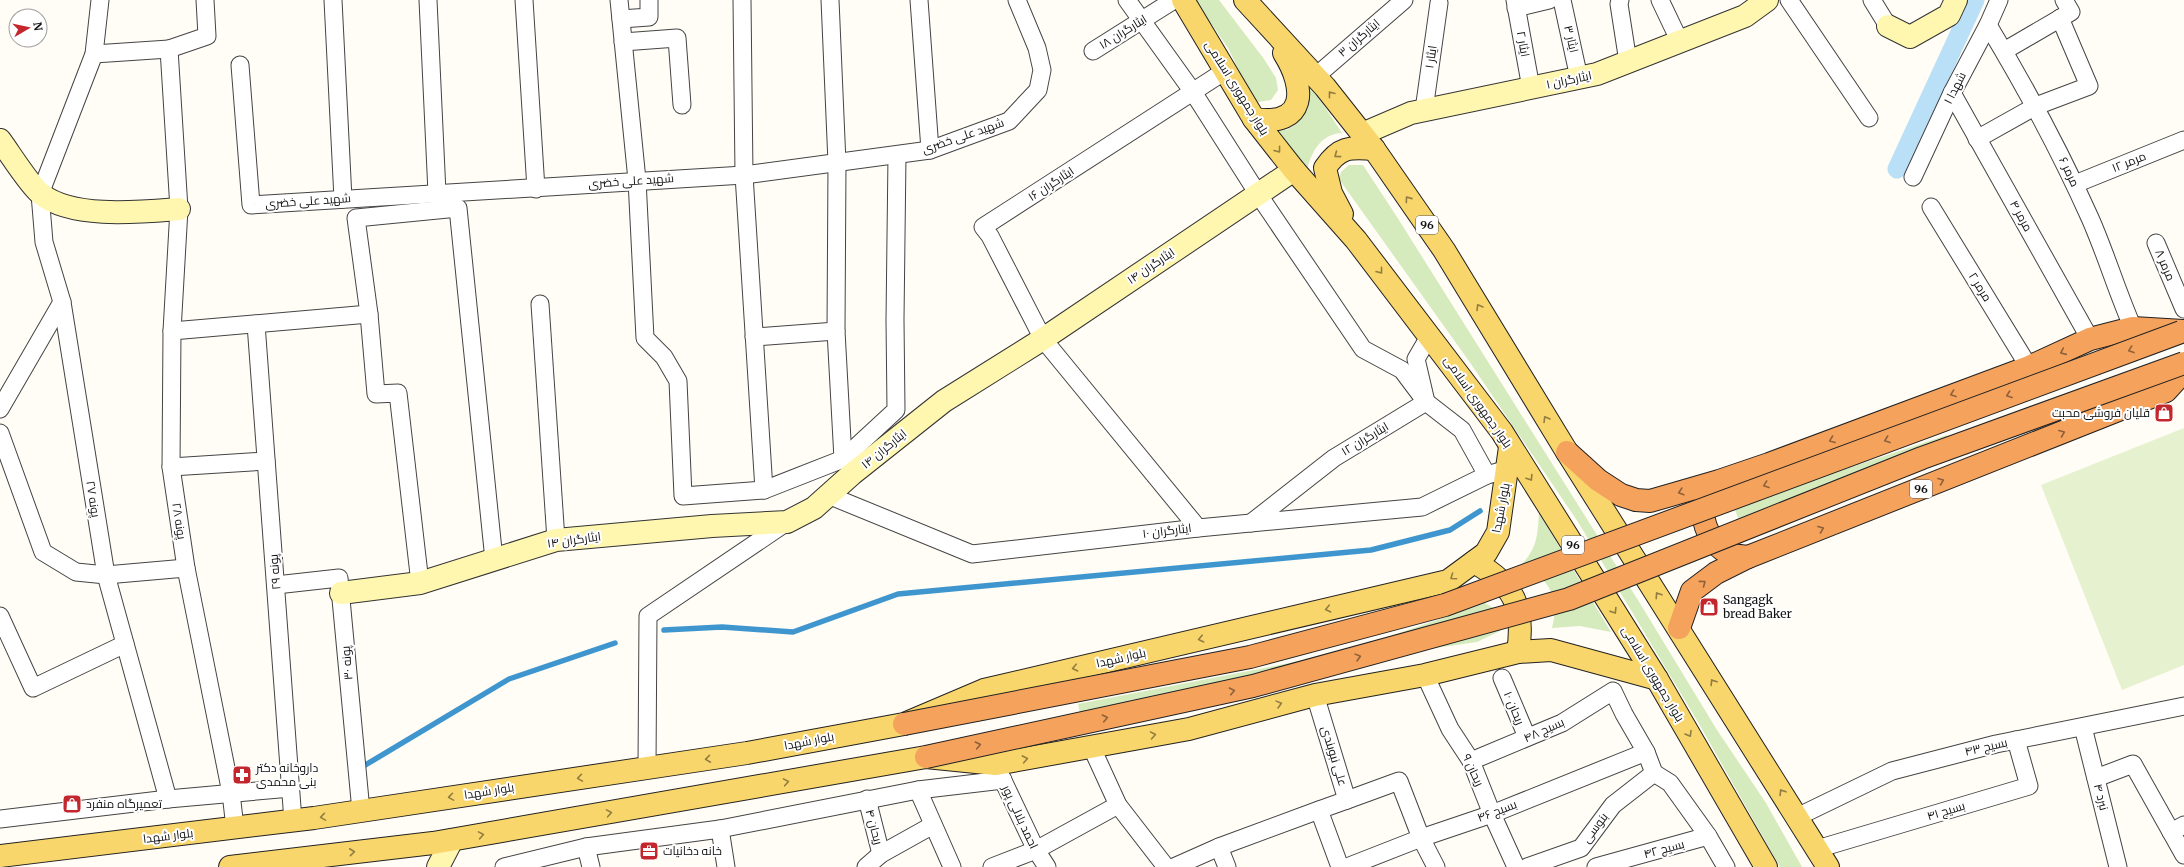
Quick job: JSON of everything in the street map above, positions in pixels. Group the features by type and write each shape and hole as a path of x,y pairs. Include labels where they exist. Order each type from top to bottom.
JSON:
{"highway":[{"name":"96","path":"1567,452 1598,480 1622,495 1636,500 1650,501 1719,481 2030,367 2090,339 2133,328 2183,331"},
{"path":"904,724 1250,657 1445,605 2183,331"},
{"path":"926,757 1253,686 1569,599 1922,458 2184,363"},
{"name":"96","path":"1679,628 1692,591 1716,573 1748,557 2166,391 2184,371"},
{"path":"1719,481 1708,495 1703,512 1706,530 1716,545 1730,555 1748,557"}],"main road":[{"name":"بلوار جمهوری اسلامی","path":"1183,0 1254,119 1294,170 1356,240 1430,334 1502,432 1510,447 1658,679 1766,867"},
{"name":"96","path":"1246,0 1315,77 1368,142 1444,250 1567,452"},
{"path":"1254,119 1269,121 1286,118 1295,107 1299,87 1294,69 1260,17"},
{"path":"1356,240 1331,193 1325,168 1333,156 1344,149 1356,147 1368,142"},
{"name":"بلوار شهدا","path":"0,856 293,821 362,811 747,753 904,724 984,690 1448,581 1486,553 1498,532 1510,447"},
{"path":"1567,452 1797,816 1823,861"},
{"path":"1474,562 1494,573 1509,589 1518,609 1522,631 1518,652"},
{"path":"230,867 452,840 926,757 999,772 1091,746 1189,729 1315,695 1425,675 1518,652 1550,650 1658,679"}],"street":[{"path":"40,194 94,54 100,0"},
{"path":"94,54 169,49 207,36 205,0"},
{"path":"333,0 344,199"},
{"path":"428,0 436,193"},
{"path":"524,0 536,188"},
{"path":"619,0 637,180 645,338 664,357 678,381 683,496 764,490 842,459 896,410 894,320 897,155"},
{"path":"621,19 649,17 649,0"},
{"path":"742,0 744,175 764,490"},
{"path":"830,0 837,163 836,331 842,459"},
{"path":"919,0 930,150"},
{"name":"شهید علی خضری","path":"240,65 251,205 536,188 637,180 744,175 930,150 1009,121 1038,90 1042,70 1037,48 1017,0"},
{"path":"1127,0 1193,92 1258,194 1363,349 1402,370 1426,402 1462,430 1487,475"},
{"name":"ایثارگران ۱۸","path":"1093,52 1174,0"},
{"name":"ایثارگران ۳","path":"1315,77 1404,0"},
{"path":"1515,4 1549,0"},
{"name":"ایثار ۳","path":"1562,0 1580,78"},
{"path":"1620,0 1619,4 1628,62"},
{"path":"1660,0 1680,42"},
{"name":"ایثارگران ۱","path":"1368,142 1411,113 1597,74 1744,16 1767,0"},
{"path":"1789,0 1869,118"},
{"path":"1872,0 1888,26 1910,37 1949,5"},
{"name":"شهدا ۱","path":"1913,177 1952,93 1988,25 1999,0"},
{"path":"2004,51 2071,12 2064,0"},
{"name":"ایثار ۱","path":"1424,110 1439,3"},
{"name":"ایثار ۲","path":"1515,4 1531,88"},
{"path":"1977,139 2036,106 2089,86 2060,18"},
{"name":"مرمر ۶","path":"1988,25 2036,106 2057,146 2091,220 2118,294 2133,328"},
{"path":"623,42 677,38 682,105"},
{"name":"پونه ۲۸","path":"169,49 179,210 172,331 171,467 186,568 231,793 235,828"},
{"name":"ایثارگران ۱۶","path":"1043,339 990,236 983,227 1225,71"},
{"name":"مرمر ۴","path":"1952,93 2090,339"},
{"path":"0,140 40,194 67,207 124,213 179,210"},
{"name":"مرمر ۱۲","path":"2075,184 2184,140"},
{"name":"ایثارگران ۱۴","path":"341,593 420,583 556,540 712,526 787,522 814,508 944,401 1043,339 1294,170"},
{"name":"پونه ۲۷","path":"40,194 44,242 62,302 106,575 168,799"},
{"name":"مرمر ۲","path":"1931,207 2030,367"},
{"path":"420,583 398,393 376,394 370,314 356,218 458,208 494,560"},
{"name":"مرمر ۸","path":"2156,243 2184,309"},
{"path":"0,409 62,302"},
{"path":"540,304 556,540"},
{"path":"172,331 370,314"},
{"name":"پونه ۲۹","path":"256,324 293,821"},
{"path":"754,337 836,331"},
{"path":"1426,402 1416,359 1430,334"},
{"path":"1043,339 1198,528"},
{"name":"ایثارگران ۱۲","path":"1251,524 1334,458 1426,402"},
{"path":"0,433 43,552 76,572 106,575 186,568"},
{"path":"171,467 266,461"},
{"name":"ایثارگران ۱۰","path":"828,495 972,554 1198,528 1422,507 1487,475 1508,469"},
{"path":"648,767 648,616 787,522"},
{"name":"پونه ۳۰","path":"276,585 339,578 362,811"},
{"path":"0,616 32,688 125,644"},
{"name":"ریحان ۹","path":"1425,675 1450,729 1471,761 1492,814 1516,867"},
{"name":"ریحان ۱۰","path":"1502,678 1527,737"},
{"name":"بسیج ۴۸","path":"1471,761 1562,723 1613,691 1624,714 1646,752"},
{"name":"علی نبوبندی","path":"1174,867 1219,847 1347,800 1315,695"},
{"name":"بسیج ۴۳","path":"1797,816 1892,771 2016,740 2184,706"},
{"name":"نبرد ۴","path":"2083,727 2118,867"},
{"name":"بسیج ۴۱","path":"1823,861 2029,786 2016,740"},
{"path":"1091,746 1118,805 1166,867"},
{"path":"1646,752 1654,773 1670,783 1708,836 1726,867"},
{"name":"بسیج ۴۶","path":"1347,867 1421,838 1492,814 1646,752"},
{"path":"2096,778 2133,764 2178,828 2184,855"},
{"path":"504,867 586,847 720,829 918,790 999,772"},
{"name":"احمد بلالی پور","path":"999,772 1036,850 1047,867"},
{"name":"بنوسی","path":"1527,867 1581,848 1613,805 1654,773"},
{"path":"1347,800 1399,781 1421,838 1436,867"},
{"path":"0,819 168,799 291,788"},
{"path":"918,790 952,867"},
{"name":"ریحان ۴","path":"867,800 881,854"},
{"path":"992,867 1036,850 1118,805"},
{"path":"1319,810 1340,867"},
{"path":"866,867 881,854 933,825"},
{"path":"720,829 726,867"},
{"name":"بسیج ۴۲","path":"1581,848 1595,867 1637,862 1708,836"},
{"path":"438,867 452,840"},
{"path":"586,847 591,867"},
{"path":"1219,847 1227,867"},
{"path":"315,856 335,867"}],"green space":[{"path":"1195,0 1219,0 1264,59 1276,78 1278,90 1271,100 1258,102 1247,87 1228,48"},
{"path":"1307,80 1342,133 1328,137 1318,145 1307,169 1276,129 1287,130 1294,126 1303,115 1306,109 1308,95"},
{"path":"1349,165 1363,165 1397,217 1641,605 1717,730 1766,803 1802,867 1780,867 1698,722 1578,522 1471,364 1339,179 1341,172"},
{"path":"2184,428 2184,665 2122,690 2041,485"},
{"path":"1947,435 1950,451 1770,522 1747,540 1731,500 1759,498"},
{"path":"1539,513 1611,632 1580,626 1552,628 1555,607 1549,588 1539,576 1519,568 1533,549 1537,537"},
{"path":"1481,601 1499,611 1500,631 1477,642 1394,654 1081,718 1078,704 1341,653 1443,618"}],"waterway":[{"path":"1897,169 1975,0"},
{"path":"664,630 722,627 793,632 898,594 1371,550 1450,530 1480,511"},
{"path":"362,767 509,679 615,643"}],"place":[{"name":"قلیان فروشی محبت","path":"2164,413"},
{"name":"Sangagk bread Baker","path":"1709,607"},
{"name":"داروخانه دکتر بنی محمدی","path":"242,775"},
{"name":"تعمیرگاه منفرد","path":"72,804"},
{"name":"خانه دخانیات","path":"649,851"}]}
